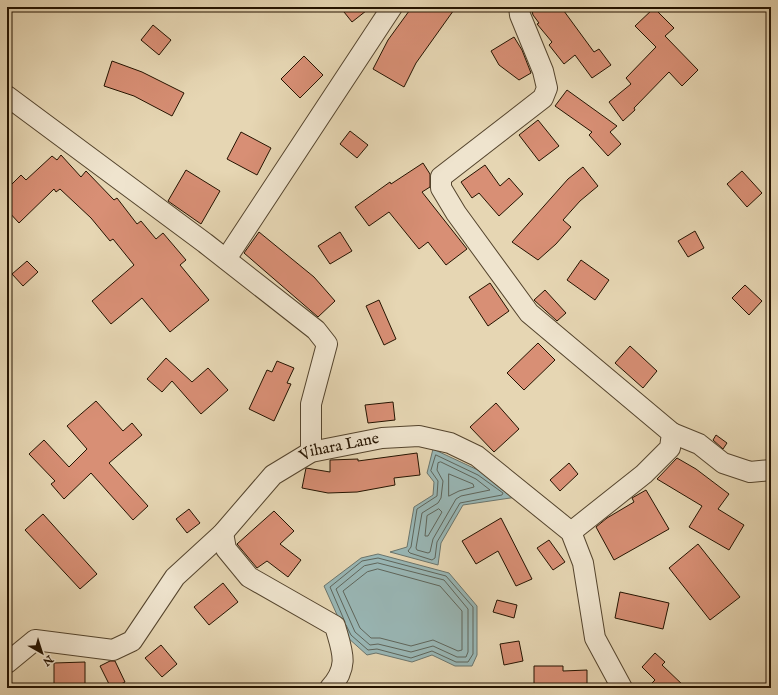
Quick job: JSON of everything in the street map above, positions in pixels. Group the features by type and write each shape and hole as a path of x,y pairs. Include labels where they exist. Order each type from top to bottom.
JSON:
{"street":[{"path":"226,259 392,7"},
{"path":"519,7 520,15 543,71 547,88 543,98 441,177 440,188 456,213 529,313 672,433 698,444 723,463 750,472 771,470"},
{"path":"7,96 226,259 316,330 327,344 310,404 312,452"},
{"path":"622,688 595,638 582,563 571,532 644,474 670,448 672,433"},
{"name":"Vihara Lane","path":"7,664 35,640 113,650 132,641 175,577 223,533 273,475 312,452 382,438 419,436 450,443 477,456 571,532"},
{"path":"223,533 226,549 249,577 336,626 344,658 339,678 330,688"}],"water":[{"path":"433,449 480,471 517,497 463,505 441,543 438,565 390,552 407,547 414,507 433,495 434,482 427,473"},
{"path":"378,554 449,573 477,606 477,655 472,666 455,666 432,655 412,662 376,653 367,655 347,637 324,586 361,558"}],"building":[{"path":"340,7 371,7 352,22"},
{"path":"412,7 456,7 416,63 404,87 373,69 388,40"},
{"path":"531,7 561,7 594,52 599,49 611,65 592,78 575,55 564,64 549,45 552,42 537,24 539,23 533,15"},
{"path":"654,8 674,28 665,36 698,70 682,86 669,72 634,108 635,110 623,121 609,102 631,84 626,78 656,47 635,26"},
{"path":"153,25 171,40 159,55 141,40"},
{"path":"514,37 522,50 531,73 519,80 499,65 491,51"},
{"path":"304,56 323,75 300,98 281,79"},
{"path":"112,61 142,72 184,93 172,116 134,96 104,86"},
{"path":"567,90 617,126 610,132 621,144 608,156 589,135 592,132 555,106"},
{"path":"538,120 559,146 539,161 519,135"},
{"path":"350,131 368,145 357,158 340,144"},
{"path":"241,132 271,148 257,175 227,159"},
{"path":"61,155 81,177 86,171 114,200 117,198 137,224 141,221 156,239 163,233 186,260 180,265 209,300 170,332 142,298 111,324 92,301 134,265 113,239 110,241 91,218 60,189 56,192 54,189 19,223 7,210 7,189 21,175 26,180 52,156 57,160"},
{"path":"423,163 430,174 430,187 422,192 467,249 446,265 428,242 419,249 389,212 369,226 355,207 390,182 391,184"},
{"path":"485,165 500,186 509,178 523,194 499,216 479,193 472,198 461,182"},
{"path":"583,167 598,186 580,201 563,220 571,227 556,244 538,260 512,242 568,179"},
{"path":"186,170 220,191 201,224 168,201"},
{"path":"742,171 762,193 747,207 727,184"},
{"path":"695,231 704,248 688,257 678,241"},
{"path":"259,232 314,277 335,301 318,317 244,253"},
{"path":"340,232 352,251 330,264 318,246"},
{"path":"581,260 609,280 595,300 567,280"},
{"path":"27,261 38,272 23,286 12,274"},
{"path":"490,283 509,311 488,326 469,297"},
{"path":"745,285 762,301 749,315 732,298"},
{"path":"545,290 566,313 557,321 534,300"},
{"path":"379,300 396,339 384,345 366,306"},
{"path":"538,343 555,360 524,390 507,373"},
{"path":"630,346 657,371 643,388 615,363"},
{"path":"166,358 192,382 208,368 228,390 201,414 172,381 162,392 147,379"},
{"path":"277,361 294,368 287,383 291,384 274,421 249,409 267,370 272,372"},
{"path":"96,401 123,431 132,423 142,435 109,463 148,506 133,520 91,473 64,499 51,484 55,481 29,454 44,440 69,467 87,449 67,426"},
{"path":"393,402 395,420 368,423 365,405"},
{"path":"496,403 519,429 494,452 470,427"},
{"path":"716,435 727,443 723,449 713,440"},
{"path":"417,453 420,475 394,478 395,485 357,492 328,493 302,488 306,468 330,472 330,460 358,459 358,461"},
{"path":"677,458 696,469 729,494 718,509 744,525 729,550 689,527 702,506 657,479"},
{"path":"569,463 578,474 560,491 550,480"},
{"path":"646,490 669,529 614,560 596,527 607,518 634,502 632,498"},
{"path":"189,509 200,523 187,533 176,519"},
{"path":"274,511 294,531 280,544 301,560 288,577 267,561 257,568 237,544"},
{"path":"43,514 97,574 80,589 25,530"},
{"path":"501,518 532,579 516,586 498,551 476,564 462,541"},
{"path":"549,540 565,562 553,570 537,548"},
{"path":"698,544 740,597 710,620 669,568"},
{"path":"223,583 238,602 209,625 194,607"},
{"path":"620,592 669,603 663,629 615,618"},
{"path":"497,600 517,605 514,618 493,612"},
{"path":"519,641 523,661 504,665 500,644"},
{"path":"161,645 177,664 162,677 145,658"},
{"path":"655,653 665,662 662,665 686,688 647,688 655,680 642,667"},
{"path":"110,661 115,661 125,682 113,688 111,688 100,666"},
{"path":"85,662 85,685 54,686 54,663"},
{"path":"534,666 563,666 563,671 587,670 587,688 534,688"}]}
